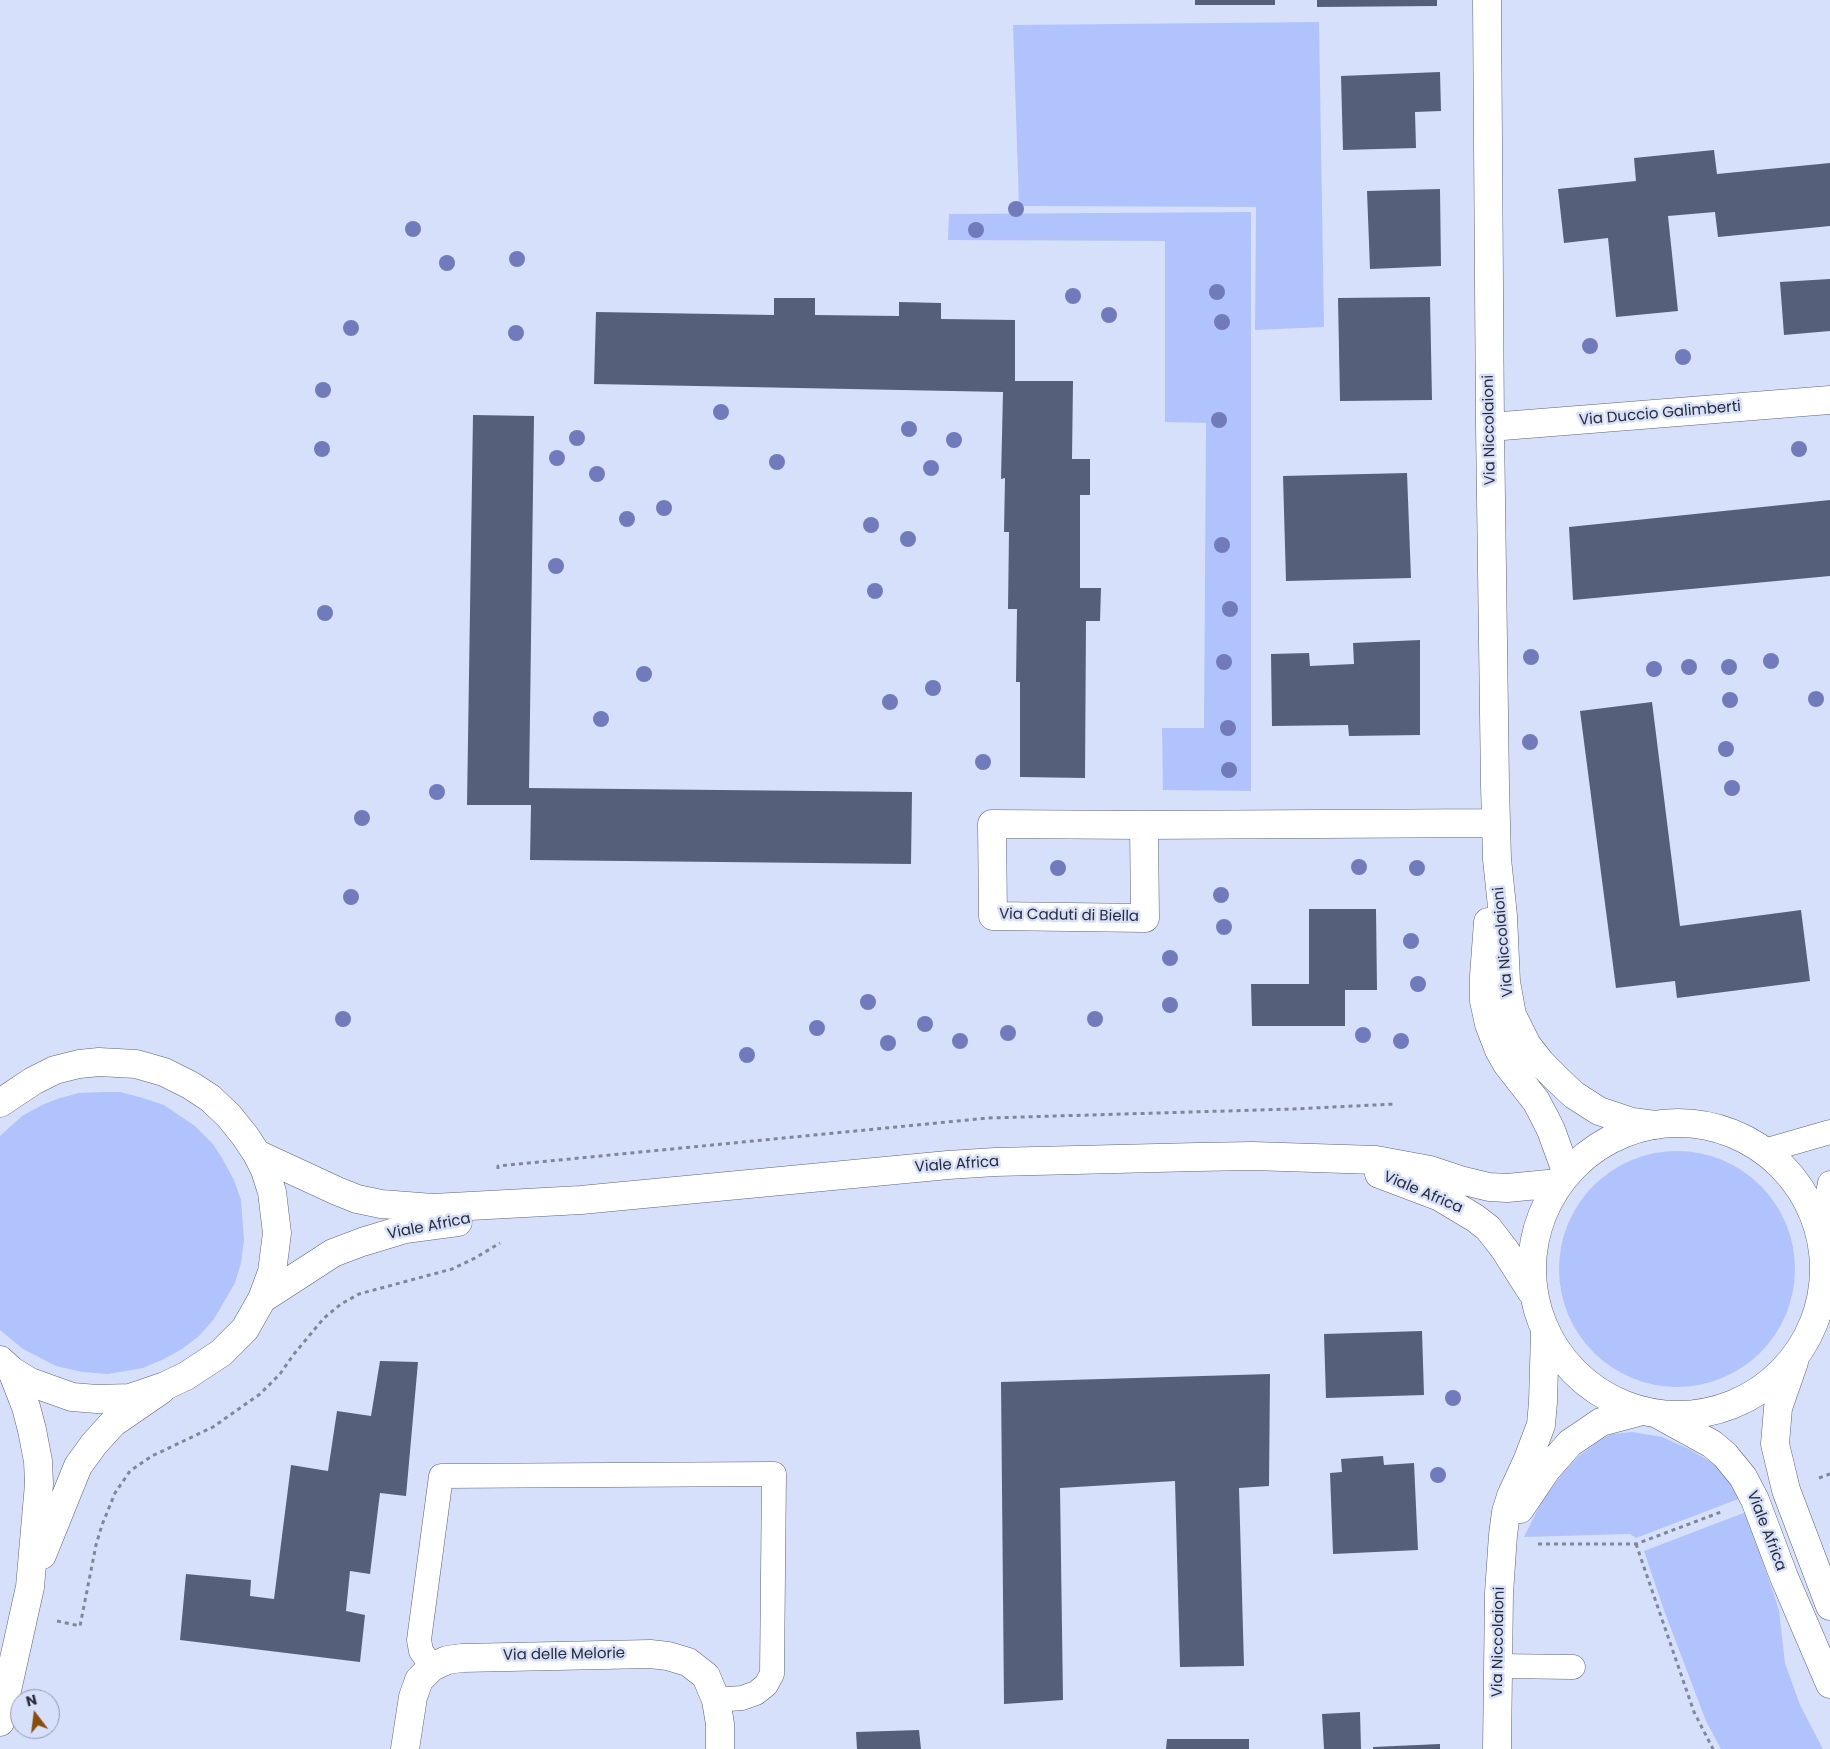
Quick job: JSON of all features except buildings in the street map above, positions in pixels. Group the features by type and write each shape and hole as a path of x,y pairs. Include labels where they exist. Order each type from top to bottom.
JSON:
{"street":[{"name":"Via Niccolaioni","path":"1487,0 1490,427 1496,823 1508,1000 1512,1015 1526,1045 1559,1081 1586,1104 1632,1122 1655,1125"},
{"name":"Via Duccio Galimberti","path":"1490,427 1830,400"},
{"name":"Via Caduti di Biella","path":"1144,825 1146,918 993,916 992,824 1496,823"},
{"name":"Via Niccolaioni","path":"1497,859 1489,909 1484,976 1484,1001 1488,1024 1498,1050 1511,1070 1536,1101 1551,1130 1563,1178"},
{"name":"Viale Africa","path":"0,1103 16,1091 55,1070 99,1062 136,1064 164,1072 210,1098 246,1136 258,1154 272,1192 277,1233 272,1272 262,1299 245,1329 221,1353 186,1376 165,1386 130,1398 97,1399 72,1397 30,1382 6,1365"},
{"name":"Viale Africa","path":"1650,1413 1688,1415 1713,1411 1735,1404 1761,1390 1782,1373 1797,1354 1812,1327 1822,1297 1825,1265 1820,1234 1813,1213 1802,1191 1780,1164 1747,1140 1725,1131 1698,1124 1674,1123 1655,1125 1619,1135 1581,1158 1563,1178 1545,1208 1535,1235 1531,1268 1533,1294 1538,1314 1546,1333 1563,1361 1586,1384 1615,1402 1650,1413 1712,1444 1730,1460 1743,1477 1755,1500 1784,1577 1830,1684"},
{"name":"Viale Africa","path":"258,1154 337,1192 357,1199 381,1204 433,1208 580,1200 986,1162 1252,1156 1376,1160 1407,1165 1489,1187 1507,1188 1563,1178"},
{"name":"Viale Africa","path":"1335,1159 1422,1190 1460,1207 1488,1228 1505,1250 1533,1294"},
{"name":"Viale Africa","path":"262,1299 333,1253 362,1242 405,1229 580,1200"},
{"name":"Via Niccolaioni","path":"1497,1749 1499,1593 1503,1535 1510,1496 1528,1460 1541,1425 1546,1333"},
{"name":"Viale Africa","path":"1797,1354 1778,1408 1775,1444 1786,1490 1830,1606"},
{"path":"0,1722 30,1587 38,1505 38,1461 26,1407 6,1365"},
{"path":"30,1587 78,1466 113,1423 165,1386"},
{"name":"Via Niccolaioni","path":"1503,1535 1542,1475 1570,1442 1601,1422 1650,1413"},
{"name":"Via delle Melorie","path":"432,1667 446,1660 462,1658 650,1654 668,1656 688,1662 706,1676 716,1700 720,1724 720,1749"},
{"path":"406,1749 416,1688 419,1680 432,1667"}],"lane":[{"path":"1764,1151 1830,1132"},
{"path":"1820,1234 1830,1183"},
{"path":"432,1667 421,1650 419,1640 441,1476 774,1474 772,1674 766,1685 756,1693 742,1698 716,1700"},
{"path":"1498,1666 1572,1667"}],"path":[{"path":"25,1615 80,1626 96,1545 102,1525 115,1493 130,1471 152,1456 212,1428 260,1394 280,1374 324,1318 341,1304 359,1294 452,1269 500,1243"},
{"path":"1532,1544 1636,1544 1726,1510"},
{"path":"1636,1544 1694,1712 1714,1749"}],"shaded area":[{"path":"1319,22 1324,327 1255,330 1256,207 1019,206 1013,25"},
{"path":"1251,212 1251,791 1163,790 1162,728 1204,728 1206,423 1165,422 1165,241 948,240 949,214"},
{"path":"120,1092 164,1105 195,1126 213,1144 234,1180 241,1200 244,1240 241,1263 235,1283 214,1319 199,1336 182,1349 143,1368 108,1374 82,1372 56,1366 23,1349 0,1330 0,1136 22,1116 44,1104 79,1093"},
{"path":"1677,1151 1700,1153 1733,1165 1752,1178 1768,1194 1781,1213 1790,1235 1795,1269 1793,1292 1781,1325 1768,1344 1752,1360 1733,1373 1711,1382 1677,1387 1654,1385 1621,1373 1602,1360 1586,1344 1573,1325 1564,1303 1559,1269 1561,1246 1573,1213 1586,1194 1602,1178 1621,1165 1643,1156"},
{"path":"1632,1432 1662,1437 1689,1449 1721,1468 1741,1498 1636,1538 1630,1534 1524,1537 1542,1501 1562,1474 1579,1456 1600,1440 1612,1434"},
{"path":"1746,1512 1779,1610 1785,1663 1800,1705 1823,1749 1721,1749 1706,1721 1665,1613 1644,1551"}]}
